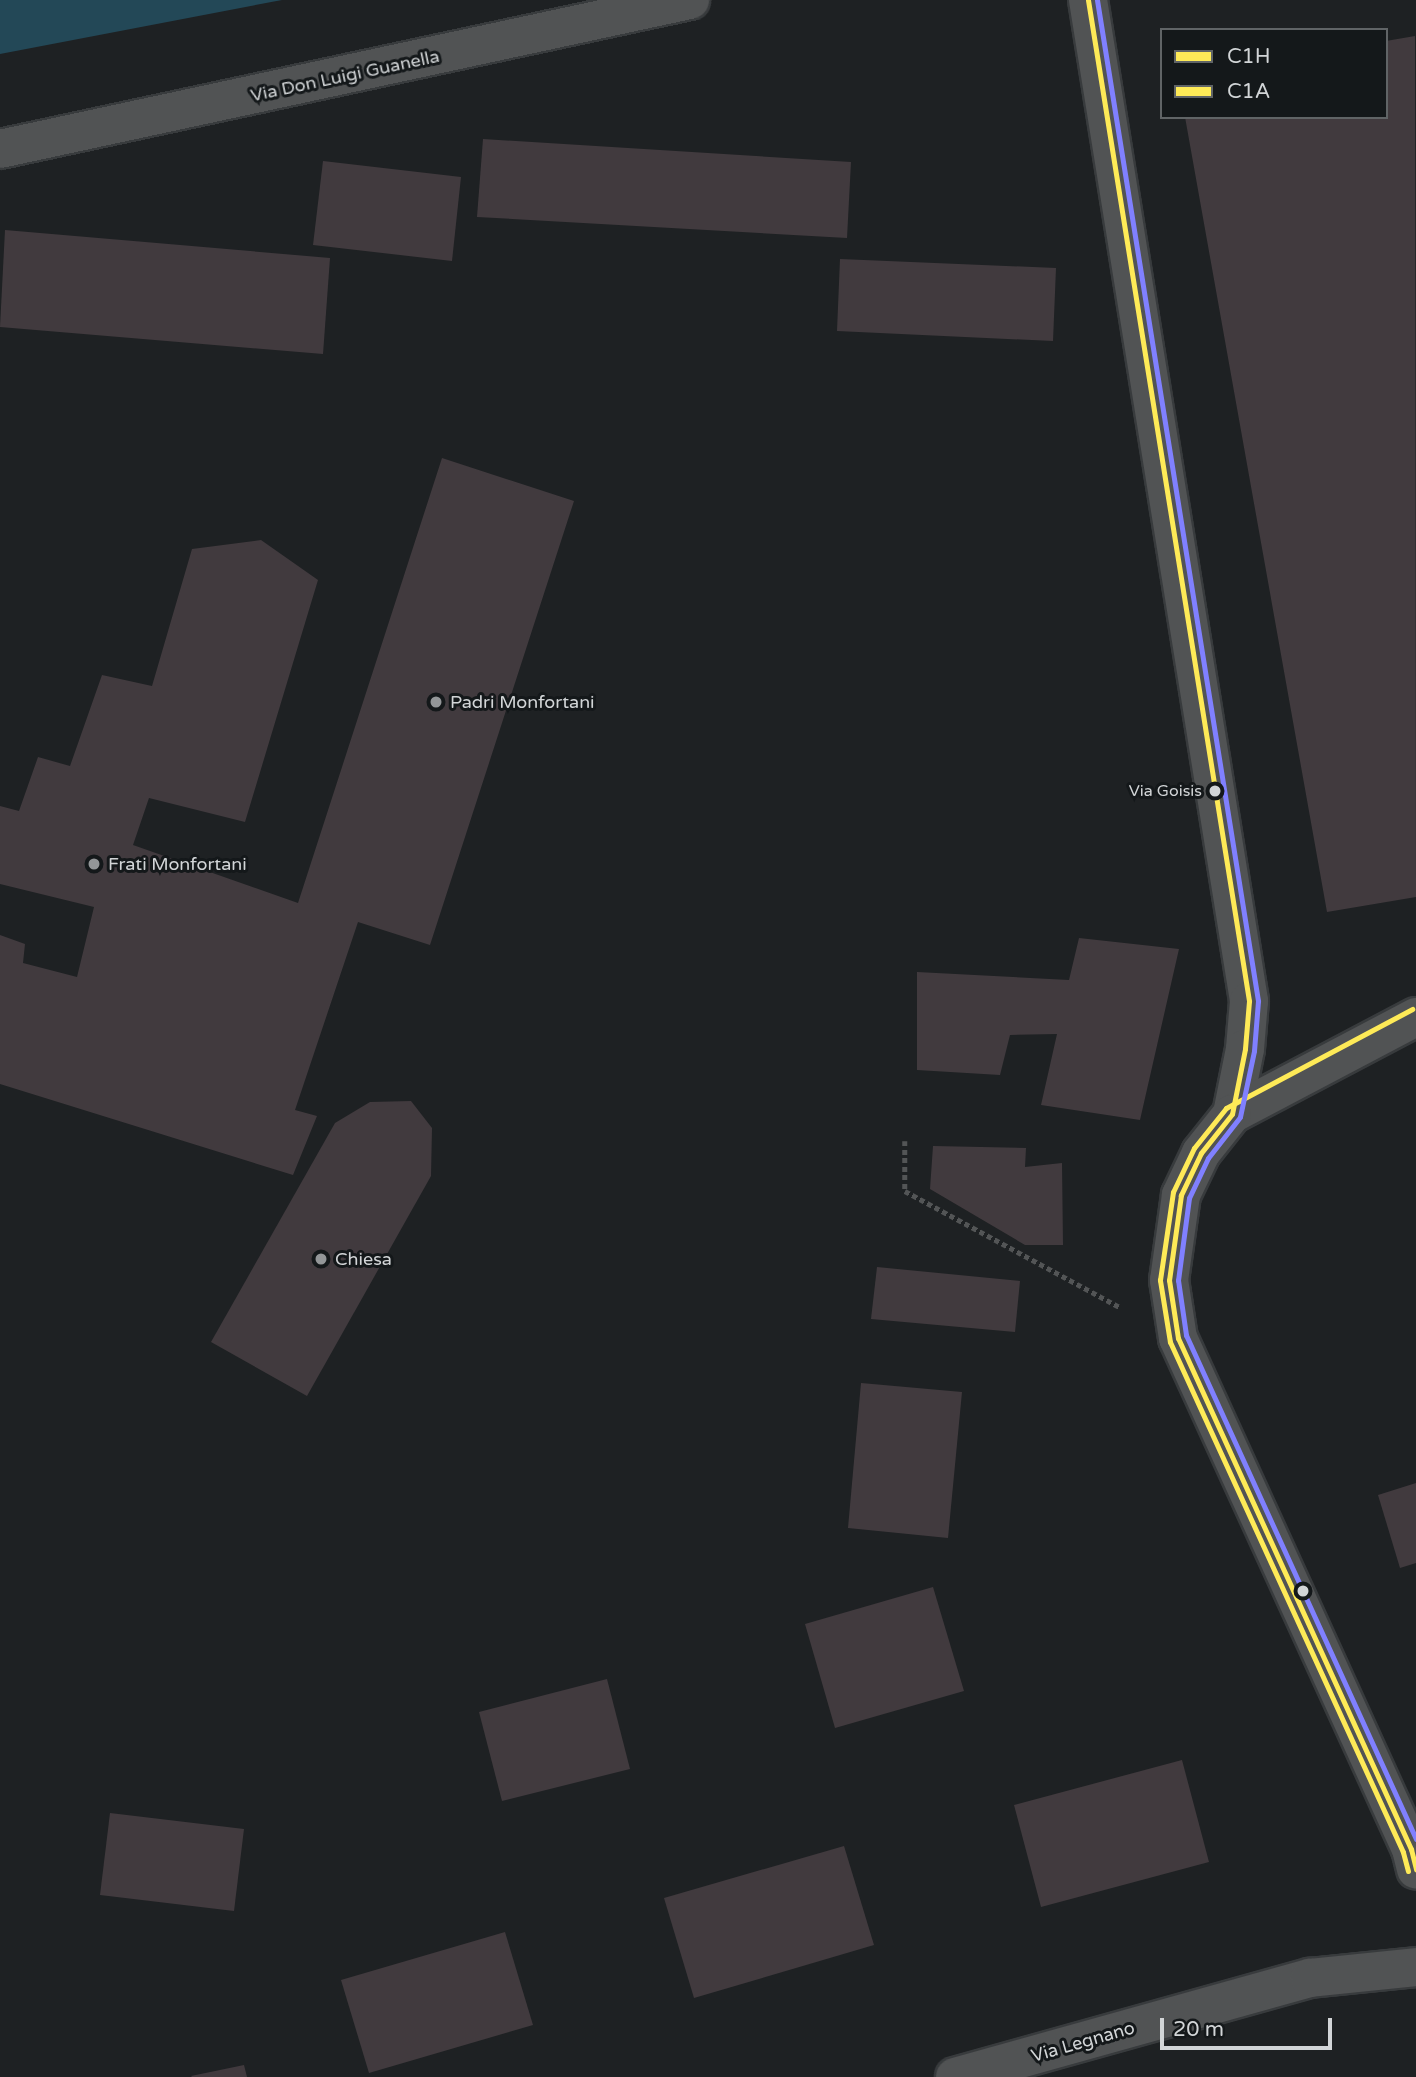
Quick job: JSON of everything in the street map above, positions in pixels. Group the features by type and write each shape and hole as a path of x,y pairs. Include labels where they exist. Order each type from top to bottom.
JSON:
{"street":[{"name":"Via Don Luigi Guanella","path":"0,149 690,0"},
{"path":"1088,0 1249,1001 1245,1049 1232,1114"},
{"path":"1416,1017 1232,1114 1201,1153 1181,1195 1168,1280 1178,1338 1411,1849 1416,1869"},
{"name":"Via Legnano","path":"955,2077 1310,1978 1416,1967"}],"path":[{"path":"905,1141 905,1191 1178,1338"}],"shaded area":[{"path":"0,0 282,0 0,54"}],"building":[{"path":"1415,36 1416,897 1327,912 1185,119 1388,119 1388,41"},
{"path":"483,139 851,162 847,238 477,217"},
{"path":"323,161 461,177 452,261 313,245"},
{"path":"5,230 330,258 323,354 0,327"},
{"path":"840,259 1056,268 1053,341 837,331"},
{"name":"Frati Monfortani","path":"442,458 574,501 430,945 358,922 295,1110 317,1116 293,1175 0,1084 0,935 25,944 23,963 77,977 94,907 0,884 0,806 19,811 38,757 70,766 102,675 152,686 192,549 261,540 318,580 245,822 149,798 133,845 298,903"},
{"path":"1079,938 1179,949 1140,1120 1041,1105 1057,1034 1010,1035 1000,1075 917,1070 917,972 1069,980"},
{"name":"Chiesa","path":"411,1101 432,1128 431,1176 307,1396 211,1342 335,1123 370,1102"},
{"path":"933,1146 1026,1148 1025,1167 1062,1163 1063,1245 1025,1245 930,1189"},
{"path":"877,1267 1020,1281 1015,1332 871,1319"},
{"path":"861,1383 962,1392 948,1538 848,1528"},
{"path":"1416,1483 1416,1563 1400,1568 1378,1495"},
{"path":"933,1587 964,1691 835,1728 805,1624"},
{"path":"607,1679 630,1769 502,1801 479,1712"},
{"path":"1182,1760 1209,1862 1041,1907 1014,1805"},
{"path":"110,1813 244,1829 234,1911 100,1895"},
{"path":"844,1846 874,1945 694,1998 664,1898"},
{"path":"505,1932 533,2025 369,2073 341,1980"},
{"path":"244,2065 247,2077 191,2076"}],"transit line":[{"name":"C1H","path":"1088,0 1249,1001 1245,1049 1232,1114 1201,1153 1181,1195 1169,1280 1178,1338 1411,1849 1416,1869"},
{"path":"1097,0 1258,1001 1254,1051 1240,1117 1208,1158 1189,1198 1178,1280 1186,1335 1416,1839"},
{"name":"C1A","path":"1408,1871 1403,1852 1170,1342 1160,1280 1173,1192 1194,1148 1226,1108 1412,1009"}],"place":[{"name":"Padri Monfortani","path":"436,702"},
{"name":"Via Goisis","path":"1215,791"},
{"name":"Frati Monfortani","path":"94,864"},
{"name":"Chiesa","path":"321,1259"}]}
